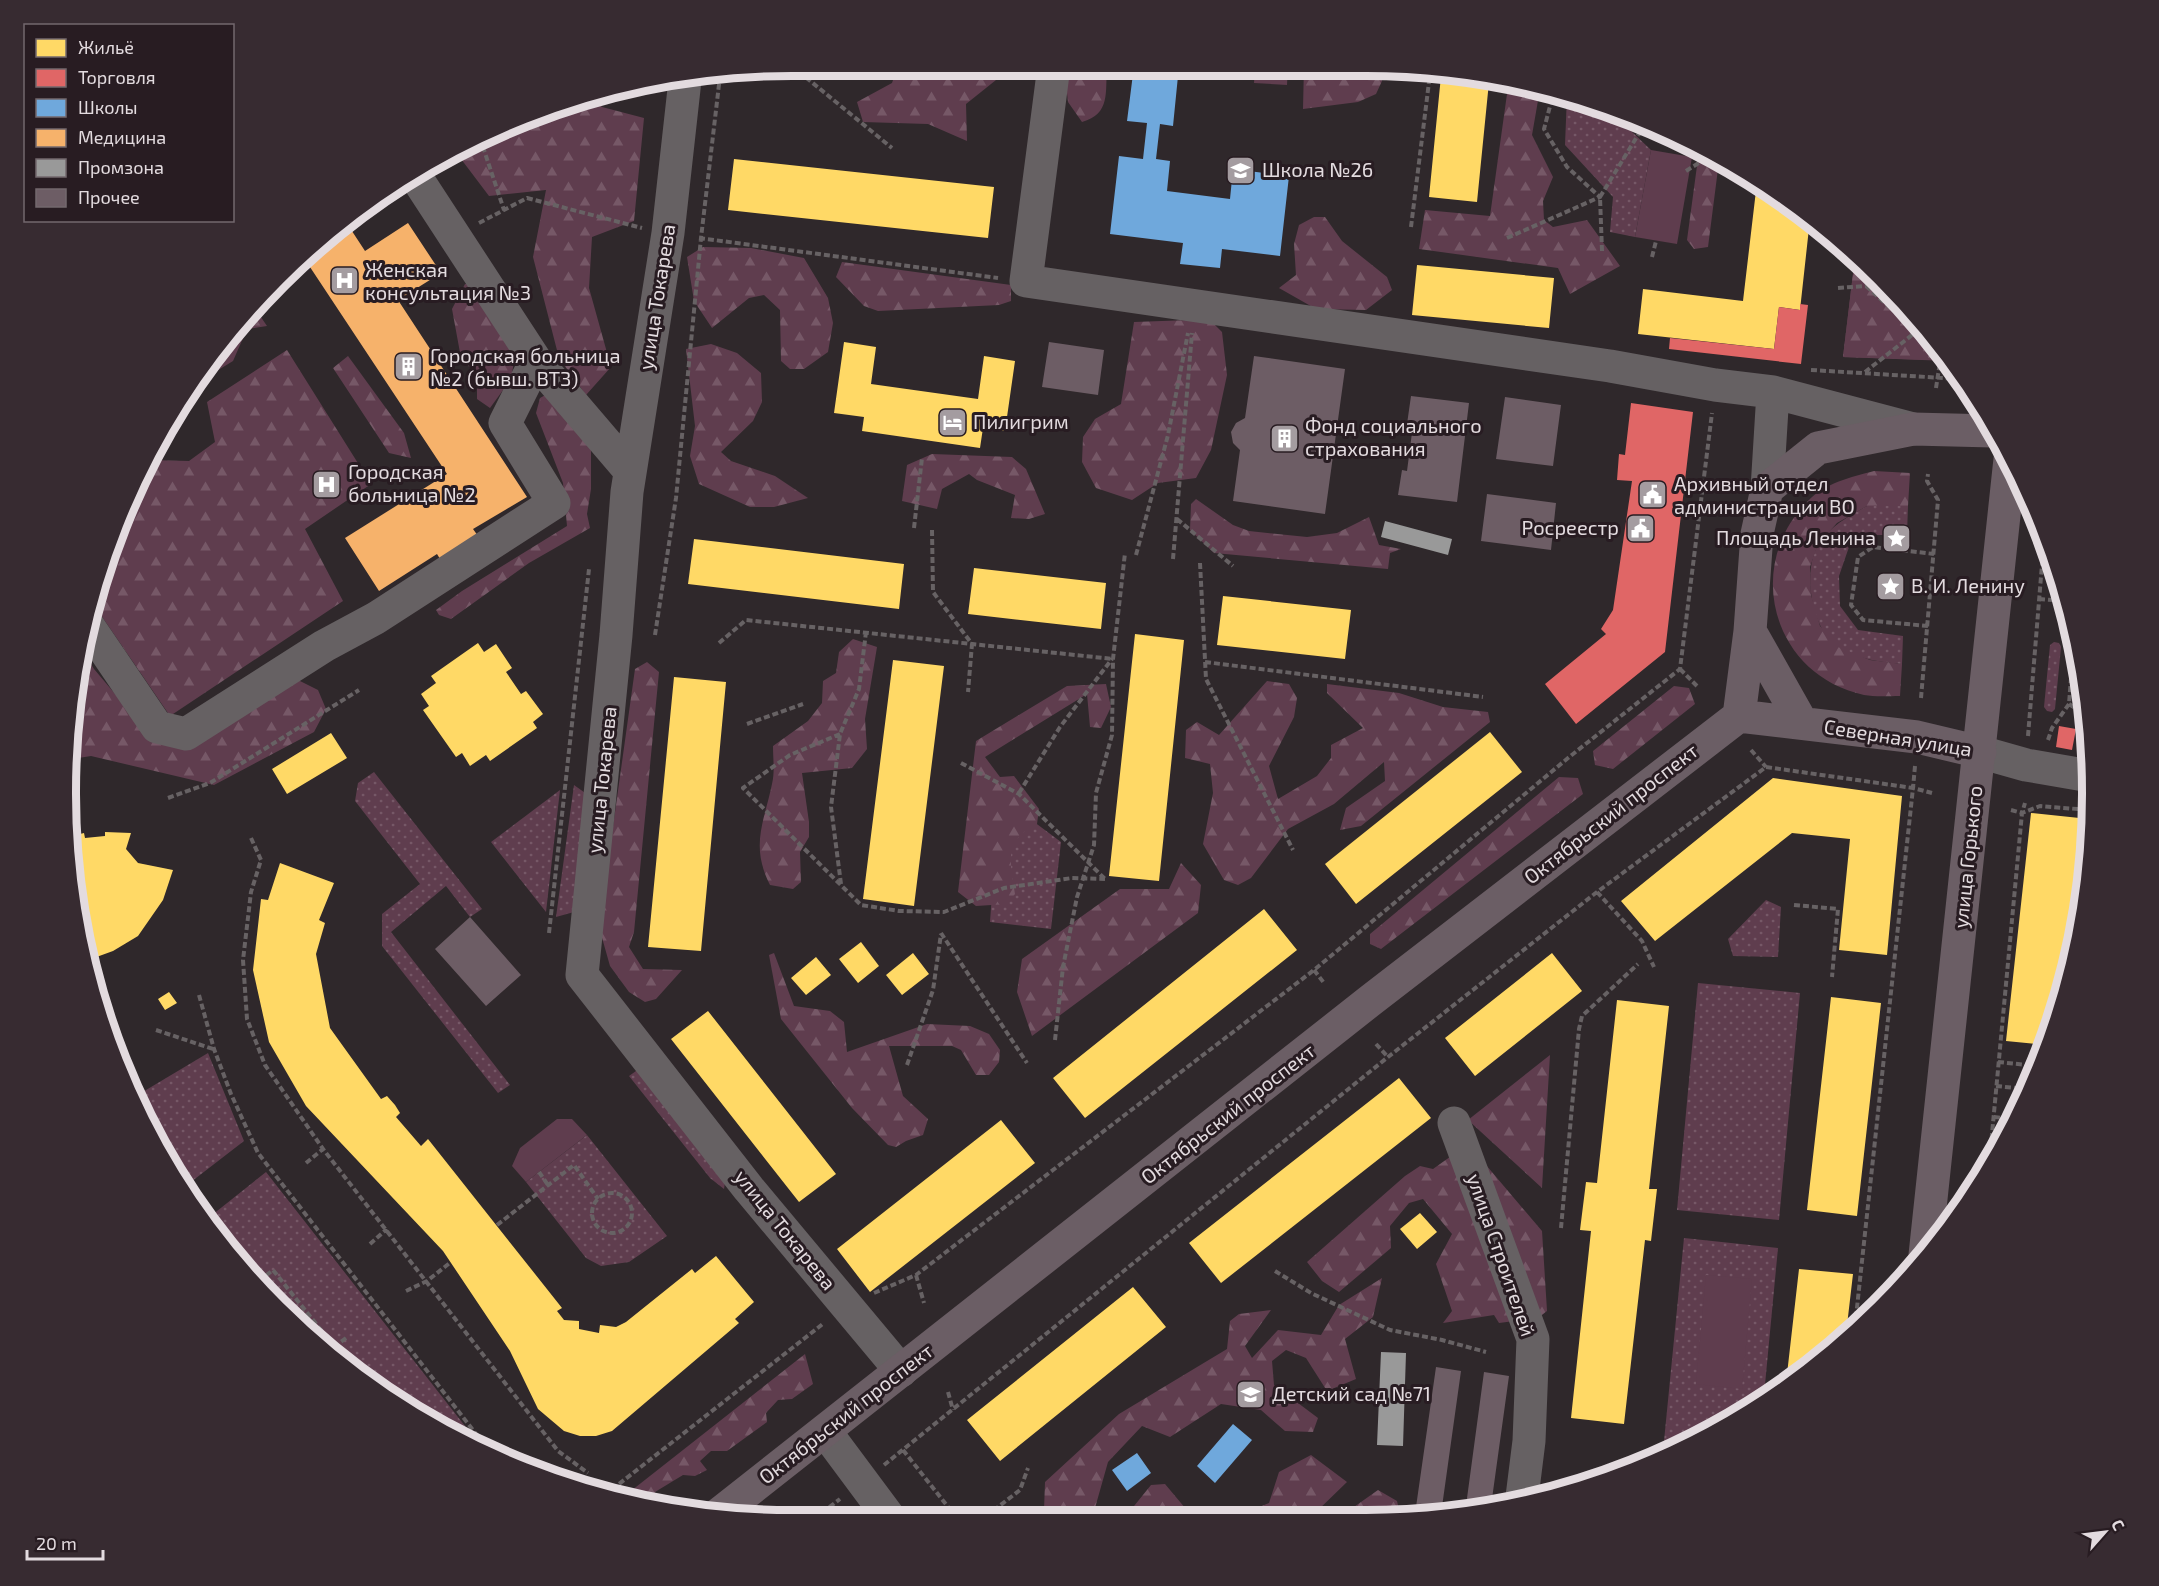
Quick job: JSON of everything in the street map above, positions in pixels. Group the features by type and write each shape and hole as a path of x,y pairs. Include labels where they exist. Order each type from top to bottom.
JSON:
{"main road":[{"path":"1739,716 1750,631 1757,534 1767,489 1818,447 1913,429 1984,431"},
{"name":"улица Горького","path":"1927,1238 2008,475"},
{"path":"1750,631 1802,723"},
{"name":"Северная улица","path":"1739,716 1917,737 1980,752"},
{"name":"Октябрьский проспект","path":"729,1506 1380,993 1739,716"}],"street":[{"path":"1053,76 1026,281 1773,392 1913,429"},
{"name":"улица Токарева","path":"684,85 668,233 630,471 582,975 750,1188 901,1371"},
{"path":"419,182 536,361 630,471"},
{"path":"94,635 157,727 186,734 324,646 376,618 554,502 505,423 536,361"},
{"path":"1767,489 1773,392"},
{"name":"Северная улица","path":"1980,752 2026,765 2081,767"},
{"name":"улица Строителей","path":"1454,1123 1533,1339 1529,1441 1523,1492"},
{"path":"825,1431 884,1510"}],"path":[{"path":"804,76 892,148"},
{"path":"1411,227 1429,80"},
{"path":"655,635 676,498 701,238 719,81"},
{"path":"1551,101 1544,129 1568,167 1600,197"},
{"path":"1602,251 1600,197 1642,132"},
{"path":"483,147 504,210"},
{"path":"1686,171 1703,161"},
{"path":"1507,238 1600,197"},
{"path":"454,236 527,198 650,230"},
{"path":"693,237 1026,281"},
{"path":"1652,257 1656,241"},
{"path":"1838,288 1866,286 1870,283"},
{"path":"1866,286 1902,318"},
{"path":"1173,559 1194,306"},
{"path":"1136,555 1168,435 1194,306"},
{"path":"1865,372 1915,333"},
{"path":"1936,388 1939,364"},
{"path":"615,1487 846,1305 916,1275 1314,970 1568,758 1680,669 1715,385"},
{"path":"914,528 922,458"},
{"path":"1921,698 1938,500 1927,481 1928,474"},
{"path":"1176,518 1233,566"},
{"path":"932,530 933,591 972,644 968,692"},
{"path":"1928,626 1863,620 1851,605 1858,557 1873,547 1934,554"},
{"path":"1055,1040 1063,967 1077,897 1094,845 1096,793 1112,735 1113,659 1125,553"},
{"path":"2028,740 2042,559"},
{"path":"1200,563 1206,679 1293,850"},
{"path":"549,933 590,566"},
{"path":"2039,599 2056,600"},
{"path":"719,643 746,620 1113,659"},
{"path":"841,886 831,807 840,734 859,689 866,632"},
{"path":"1019,794 1060,727 1113,659"},
{"path":"1205,662 1483,697"},
{"path":"1680,669 1697,686"},
{"path":"2038,741 2048,742 2052,728 2069,704 2072,670"},
{"path":"168,798 210,783 359,690"},
{"path":"747,724 803,704"},
{"path":"2069,704 2077,709"},
{"path":"840,734 790,754 742,788 861,905 899,911 944,912 1004,888 1072,878 1105,879 1019,794 961,763"},
{"path":"1751,750 1766,767 1932,792"},
{"path":"1856,1315 1915,759"},
{"path":"881,1467 1388,1057 1597,892 1766,767"},
{"path":"1991,1143 2022,813 2025,802"},
{"path":"2011,810 2022,813 2040,806 2082,809"},
{"path":"251,838 261,860 251,892 243,960 247,1019 265,1065 323,1149 558,1451 588,1473"},
{"path":"1597,892 1642,941 1654,967"},
{"path":"1794,905 1838,909 1832,976"},
{"path":"907,1065 933,990 941,933 1027,1063"},
{"path":"1561,1228 1582,1016 1638,964"},
{"path":"1314,970 1324,983"},
{"path":"199,995 214,1049 258,1154 478,1437"},
{"path":"156,1030 214,1049"},
{"path":"1376,1044 1388,1057"},
{"path":"1998,1062 2029,1065"},
{"path":"1996,1086 2019,1088"},
{"path":"1994,1118 2004,1119"},
{"path":"306,1163 323,1149"},
{"path":"497,1225 574,1165 598,1198"},
{"path":"539,1172 548,1185"},
{"path":"613,1193 627,1200 632,1215 624,1230 607,1233 595,1225 592,1211 598,1198 613,1193"},
{"path":"370,1244 387,1229"},
{"path":"406,1291 427,1281 451,1262"},
{"path":"265,1277 273,1270 324,1334"},
{"path":"1275,1271 1311,1293 1390,1330 1442,1340 1486,1352"},
{"path":"916,1275 924,1303"},
{"path":"337,1345 346,1338"},
{"path":"948,1392 953,1410"},
{"path":"903,1450 950,1510"},
{"path":"997,1510 1020,1491 1028,1468"},
{"path":"826,1510 846,1495"}],"green space":[{"path":"891,76 995,76 996,80 966,104 967,141 928,124 863,122 857,102 892,83 894,77"},
{"path":"1065,76 1107,76 1105,101 1098,114 1082,122 1068,102"},
{"path":"1254,76 1287,76 1287,85 1254,83"},
{"path":"1304,76 1382,77 1376,94 1358,102 1303,109"},
{"path":"1509,91 1538,98 1532,135 1553,177 1543,201 1544,220 1553,227 1587,220 1620,266 1570,294 1558,268 1419,249 1425,210 1490,216"},
{"path":"599,104 602,107 644,118 634,221 592,237 589,288 611,367 586,395 559,358 533,257 546,190 489,196 461,158 519,131"},
{"path":"1567,106 1626,126 1651,150 1635,237 1610,232 1613,197 1565,145"},
{"path":"1651,150 1692,157 1677,244 1635,237"},
{"path":"1698,158 1718,169 1708,247 1694,249 1687,240"},
{"path":"1314,217 1325,217 1342,241 1387,277 1392,290 1366,310 1316,309 1279,288 1296,275 1294,244 1299,225"},
{"path":"703,247 751,248 804,258 828,298 833,323 828,352 804,369 790,369 781,361 780,310 764,295 749,298 712,328 694,301 687,257"},
{"path":"842,262 1011,285 1011,301 999,305 878,311 864,306 836,277"},
{"path":"1854,268 1905,321 1937,361 1843,357"},
{"path":"1854,268 1900,315 1899,318 1930,360 1843,357"},
{"path":"465,284 482,284 516,350 511,379 490,408 477,399 477,375 461,358 452,309"},
{"path":"259,315 267,326 248,329"},
{"path":"1190,320 1213,323 1222,332 1227,375 1211,450 1196,478 1158,483 1132,500 1096,488 1082,462 1083,437 1095,419 1121,404 1134,322"},
{"path":"246,331 233,361 213,373"},
{"path":"711,344 737,353 761,373 762,402 753,421 721,452 731,461 775,476 808,498 774,507 750,507 699,484 690,456 695,426 686,349"},
{"path":"287,350 371,484 305,529 343,601 170,716 100,613 131,519 158,460 189,461 215,442 207,402"},
{"path":"348,356 404,433 411,458 389,453 333,368"},
{"path":"549,393 591,442 591,489 587,514 590,528 529,563 451,619 439,615 436,610 462,591 567,526 563,483 536,413 540,398"},
{"path":"932,454 1012,457 1026,469 1045,514 1029,519 1011,518 1015,495 977,480 969,474 942,489 937,509 902,501 907,465"},
{"path":"1874,471 1910,473 1908,506 1867,506 1837,523 1818,544 1810,567 1811,595 1820,626 1838,647 1870,660 1902,664 1900,696 1864,695 1833,684 1807,665 1789,642 1777,615 1773,586 1776,556 1788,527 1808,501 1830,485"},
{"path":"1196,499 1233,525 1249,531 1307,537 1337,533 1369,517 1379,545 1401,549 1390,553 1388,569 1214,553 1190,530 1191,504"},
{"path":"1867,506 1908,506 1907,535 1870,535 1849,547 1839,576 1840,606 1858,630 1903,636 1902,664 1869,659 1839,648 1829,640 1822,628 1812,598 1811,567 1814,553 1820,542 1835,526"},
{"path":"853,639 877,647 865,719 867,749 852,768 802,773 809,837 800,852 801,882 793,889 770,885 761,858 760,834 773,779 773,746 808,721 822,703 823,681 836,673 839,652"},
{"path":"2054,642 2059,643 2061,647 2055,709 2052,712 2047,711 2044,707 2050,645"},
{"path":"89,661 143,727 182,740 294,678 318,690 326,709 314,732 214,785 91,756 77,758"},
{"path":"647,662 659,672 634,932 629,947 643,969 682,970 656,999 645,1002 629,992 610,966 599,927 635,669"},
{"path":"1267,681 1289,684 1297,698 1294,717 1269,766 1278,799 1317,776 1331,758 1331,745 1363,728 1327,693 1327,684 1399,693 1443,707 1488,712 1490,722 1361,826 1340,830 1346,808 1385,781 1384,762 1334,804 1288,829 1251,878 1238,885 1224,880 1203,844 1213,793 1210,764 1185,758 1186,730 1197,722 1219,735"},
{"path":"1106,684 1111,707 1101,728 1090,727 1087,694 985,757 1000,777 1014,776 1039,809 1037,824 1019,837 1011,853 1015,894 1007,904 976,906 958,892 976,741 1067,686"},
{"path":"1674,686 1689,688 1695,704 1613,769 1595,765 1593,751"},
{"path":"374,772 482,909 470,917 446,886 391,932 510,1085 498,1093 382,946 382,914 420,884 355,801 358,783"},
{"path":"1559,777 1578,778 1583,794 1381,949 1370,944 1370,934"},
{"path":"574,785 588,795 574,912 556,917"},
{"path":"560,790 546,912 491,842"},
{"path":"999,796 1061,842 1051,929 990,922"},
{"path":"1181,863 1201,885 1198,913 1032,1036 1017,992 1022,959 1120,889 1169,889"},
{"path":"1766,900 1781,907 1778,957 1733,956 1728,939"},
{"path":"774,953 794,1006 830,1011 844,1022 847,1052 927,1024 970,1026 989,1034 1000,1050 999,1062 989,1075 976,1075 961,1050 952,1046 889,1046 903,1096 928,1119 923,1135 896,1147 888,1145 852,1108 781,1019 769,955"},
{"path":"1698,983 1800,993 1779,1220 1677,1210"},
{"path":"208,1053 244,1141 191,1182 172,1151 142,1092"},
{"path":"1550,1055 1542,1188 1468,1120"},
{"path":"643,1066 726,1176 724,1189 710,1178 629,1076"},
{"path":"557,1119 572,1119 587,1135 526,1182 512,1166 520,1148"},
{"path":"587,1135 667,1236 629,1262 601,1266 586,1258 526,1182"},
{"path":"1461,1149 1475,1152 1542,1231 1547,1311 1538,1318 1499,1323 1494,1315 1443,1323 1452,1311 1436,1264 1452,1234 1423,1199 1409,1203 1390,1226 1391,1248 1339,1292 1322,1281 1307,1262 1405,1176 1420,1166 1433,1169"},
{"path":"266,1172 471,1433 395,1389 321,1332 286,1300 254,1265 214,1214"},
{"path":"1684,1238 1778,1248 1765,1389 1683,1436 1670,1442 1664,1441"},
{"path":"1706,1275 1752,1279 1742,1389 1696,1384"},
{"path":"1382,1278 1373,1317 1345,1339 1356,1379 1327,1391 1306,1358 1286,1350 1272,1361 1274,1385 1318,1418 1313,1432 1285,1431 1261,1410 1221,1404 1170,1437 1142,1426 1108,1462 1095,1508 1098,1510 1044,1510 1045,1482 1119,1414 1227,1349 1230,1321 1239,1314 1271,1310 1245,1346 1252,1358 1278,1330 1321,1335 1339,1305"},
{"path":"805,1354 813,1384 792,1399 778,1400 766,1413 767,1422 727,1451 711,1451 700,1461 707,1470 695,1476 683,1475 655,1492 656,1496 631,1491"},
{"path":"1311,1455 1347,1482 1318,1510 1252,1510 1269,1503 1279,1472"},
{"path":"1165,1484 1187,1510 1131,1510 1151,1485"},
{"path":"1378,1490 1397,1501 1399,1509 1366,1510 1350,1510"}],"building: Жильё":[{"path":"1441,81 1488,87 1477,202 1429,197"},
{"path":"734,159 994,187 988,238 728,210"},
{"path":"1756,192 1809,230 1800,310 1779,307 1774,349 1638,334 1643,289 1743,301"},
{"path":"1417,265 1554,278 1549,328 1412,315"},
{"path":"844,342 876,347 871,384 978,399 984,356 1015,361 1005,431 983,428 980,448 862,431 864,417 834,413"},
{"path":"694,539 904,564 899,609 688,584"},
{"path":"974,568 1106,583 1101,629 968,614"},
{"path":"1223,596 1351,610 1345,659 1217,645"},
{"path":"1135,634 1184,640 1159,881 1109,876"},
{"path":"478,643 484,652 496,644 512,668 506,672 521,694 526,691 543,714 533,722 537,728 490,761 486,755 470,766 462,753 456,757 423,710 429,706 421,694 436,683 431,676"},
{"path":"893,660 944,666 914,906 863,899"},
{"path":"674,677 726,682 701,951 648,947"},
{"path":"1490,732 1522,772 1356,904 1325,864"},
{"path":"331,733 347,758 287,794 272,769"},
{"path":"1773,778 1902,796 1887,955 1839,950 1850,839 1792,833 1655,941 1621,901"},
{"path":"2031,813 2081,818 2076,887 2069,933 2044,1023 2036,1044 2006,1041"},
{"path":"105,832 131,833 126,849 138,863 173,870 163,900 138,936 113,951 96,957 83,887 78,835 84,833 85,838 105,836"},
{"path":"280,863 334,883 319,920 325,923 316,954 330,1028 381,1099 387,1096 395,1105 400,1113 396,1117 421,1146 428,1139 562,1308 557,1311 564,1320 579,1321 579,1329 599,1333 600,1325 616,1327 626,1322 692,1269 695,1273 716,1256 754,1302 735,1319 739,1323 612,1431 596,1436 580,1436 564,1431 538,1409 510,1351 443,1251 306,1106 269,1042 253,970 261,899 268,900"},
{"path":"1264,909 1297,950 1085,1118 1053,1078"},
{"path":"861,942 879,966 858,983 839,959"},
{"path":"913,953 929,974 902,995 886,975"},
{"path":"1552,953 1582,991 1475,1076 1445,1038"},
{"path":"816,957 831,975 806,995 791,978"},
{"path":"169,992 177,1003 165,1010 158,999"},
{"path":"1831,997 1881,1003 1857,1216 1807,1210"},
{"path":"1617,1000 1669,1006 1649,1189 1657,1189 1651,1241 1645,1240 1624,1424 1571,1418 1591,1231 1580,1230 1586,1182 1597,1183"},
{"path":"708,1011 836,1174 799,1202 671,1039"},
{"path":"1399,1078 1431,1118 1221,1283 1189,1243"},
{"path":"1001,1120 1035,1163 870,1292 837,1249"},
{"path":"1420,1213 1437,1232 1417,1249 1400,1229"},
{"path":"1799,1269 1853,1274 1847,1324 1787,1372"},
{"path":"1133,1287 1166,1327 1000,1461 967,1420"}],"building: Торговля":[{"path":"1800,304 1808,305 1801,364 1669,349 1670,338 1774,349 1779,307 1800,310"},
{"path":"1631,403 1693,412 1665,652 1576,724 1545,684 1606,634 1601,629 1613,610 1632,481 1617,480 1619,454 1625,455"},
{"path":"2059,726 2076,729 2072,750 2056,747"}],"building: Школы":[{"path":"1133,76 1178,76 1173,126 1160,124 1156,159 1170,161 1167,191 1230,199 1233,169 1289,176 1280,256 1222,249 1220,268 1180,264 1183,243 1110,234 1119,156 1143,159 1147,123 1127,121"},
{"path":"1233,1424 1252,1440 1215,1483 1197,1466"},
{"path":"1137,1453 1151,1473 1127,1491 1112,1470"}],"building: Медицина":[{"name":"Городская больница №2 (бывш. ВТЗ)","path":"408,223 441,273 398,300 527,497 473,529 483,543 445,567 437,554 379,591 345,538 447,474 309,265 351,230 365,251"}],"building: Промзона":[{"path":"1385,521 1452,539 1448,555 1381,537"},
{"path":"1381,1352 1406,1353 1403,1446 1377,1445"}],"building: Прочее":[{"path":"1049,342 1104,350 1098,395 1042,387"},
{"name":"Фонд социального страхования","path":"1254,356 1345,369 1325,514 1233,501 1240,450 1233,443 1231,432 1236,423 1245,418"},
{"path":"1411,396 1469,403 1457,502 1398,495 1402,470 1407,471 1413,425 1407,424"},
{"path":"1505,397 1561,405 1553,466 1496,459"},
{"path":"1487,494 1556,503 1551,550 1481,541"},
{"path":"470,917 521,975 486,1006 435,949"},
{"path":"1436,1367 1461,1371 1442,1505 1416,1508"},
{"path":"1484,1372 1509,1376 1492,1498 1466,1502"}],"place":[{"name":"Школа №26","path":"1241,170"},
{"name":"Женская консультация №3","path":"344,281"},
{"name":"Городская больница №2 (бывш. ВТЗ)","path":"409,367"},
{"name":"Пилигрим","path":"952,422"},
{"name":"Фонд социального страхования","path":"1284,438"},
{"name":"Городская больница №2","path":"327,484"},
{"name":"Архивный отдел администрации ВО","path":"1653,495"},
{"name":"Росреестр","path":"1640,528"},
{"name":"Площадь Ленина","path":"1897,538"},
{"name":"В. И. Ленину","path":"1890,586"},
{"name":"Детский сад №71","path":"1251,1394"}]}
